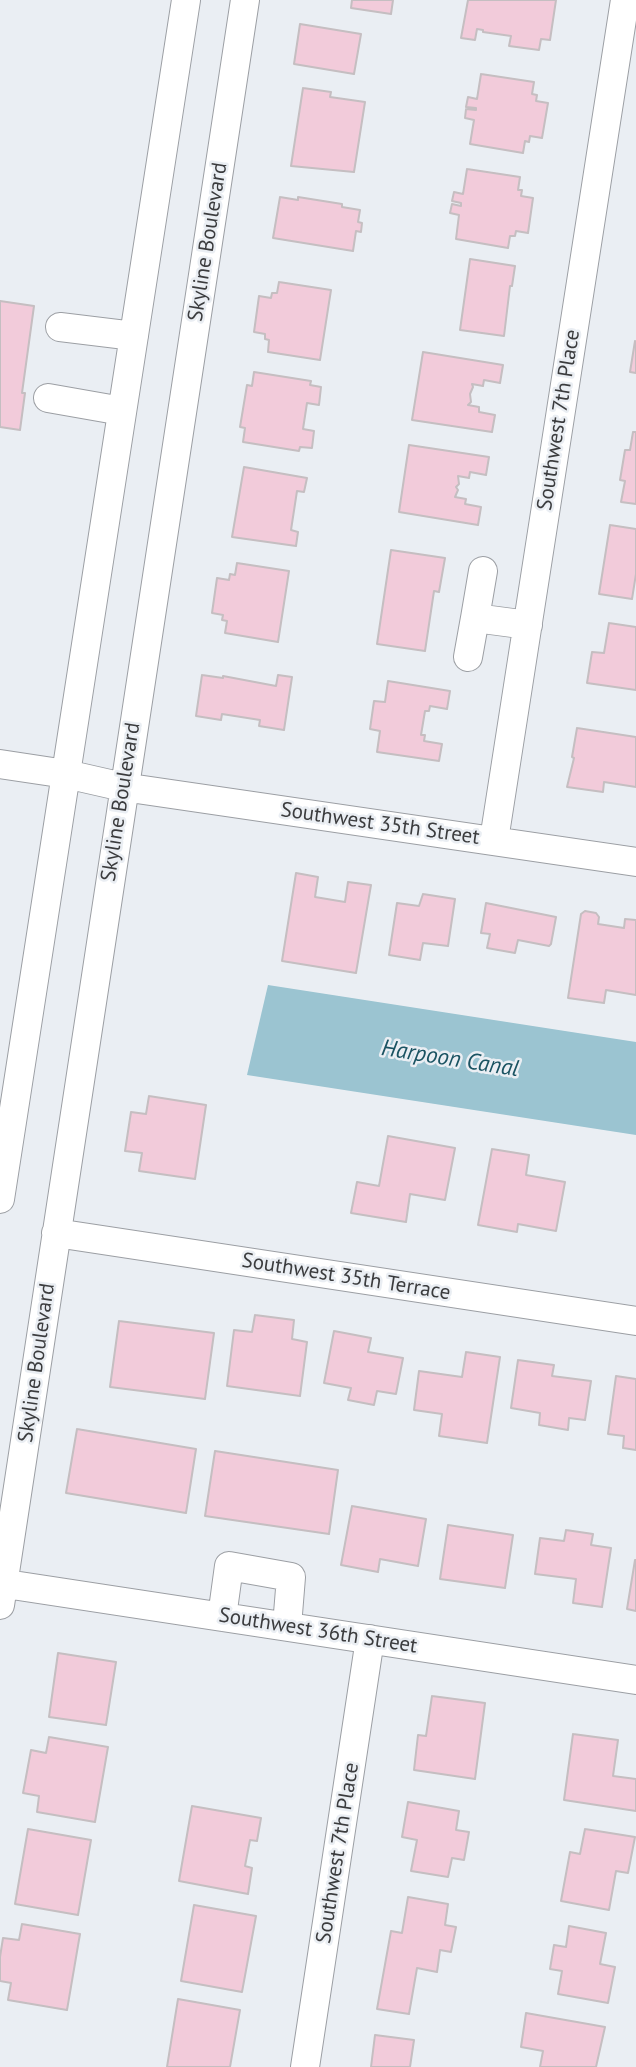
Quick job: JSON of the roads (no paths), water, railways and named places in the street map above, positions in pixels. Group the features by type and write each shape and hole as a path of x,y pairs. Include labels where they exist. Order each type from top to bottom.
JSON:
{"street":[{"path":"0,1199 186,0"},
{"name":"Skyline Boulevard","path":"1,1591 245,0"},
{"name":"Southwest 7th Place","path":"495,840 625,0"},
{"path":"60,327 134,335"},
{"path":"48,398 122,411"},
{"path":"468,657 483,571"},
{"path":"475,618 528,625"},
{"path":"0,764 66,775"},
{"name":"Southwest 35th Street","path":"66,775 123,788 636,862"},
{"name":"Southwest 35th Terrace","path":"56,1233 636,1321"},
{"path":"222,1617 229,1566 290,1577 287,1626"},
{"name":"Southwest 36th Street","path":"1,1591 287,1626 636,1679"},
{"name":"Southwest 7th Place","path":"305,2067 370,1639"}],"water":[{"name":"Harpoon Canal","path":"268,985 636,1042 636,1135 247,1075"}]}
